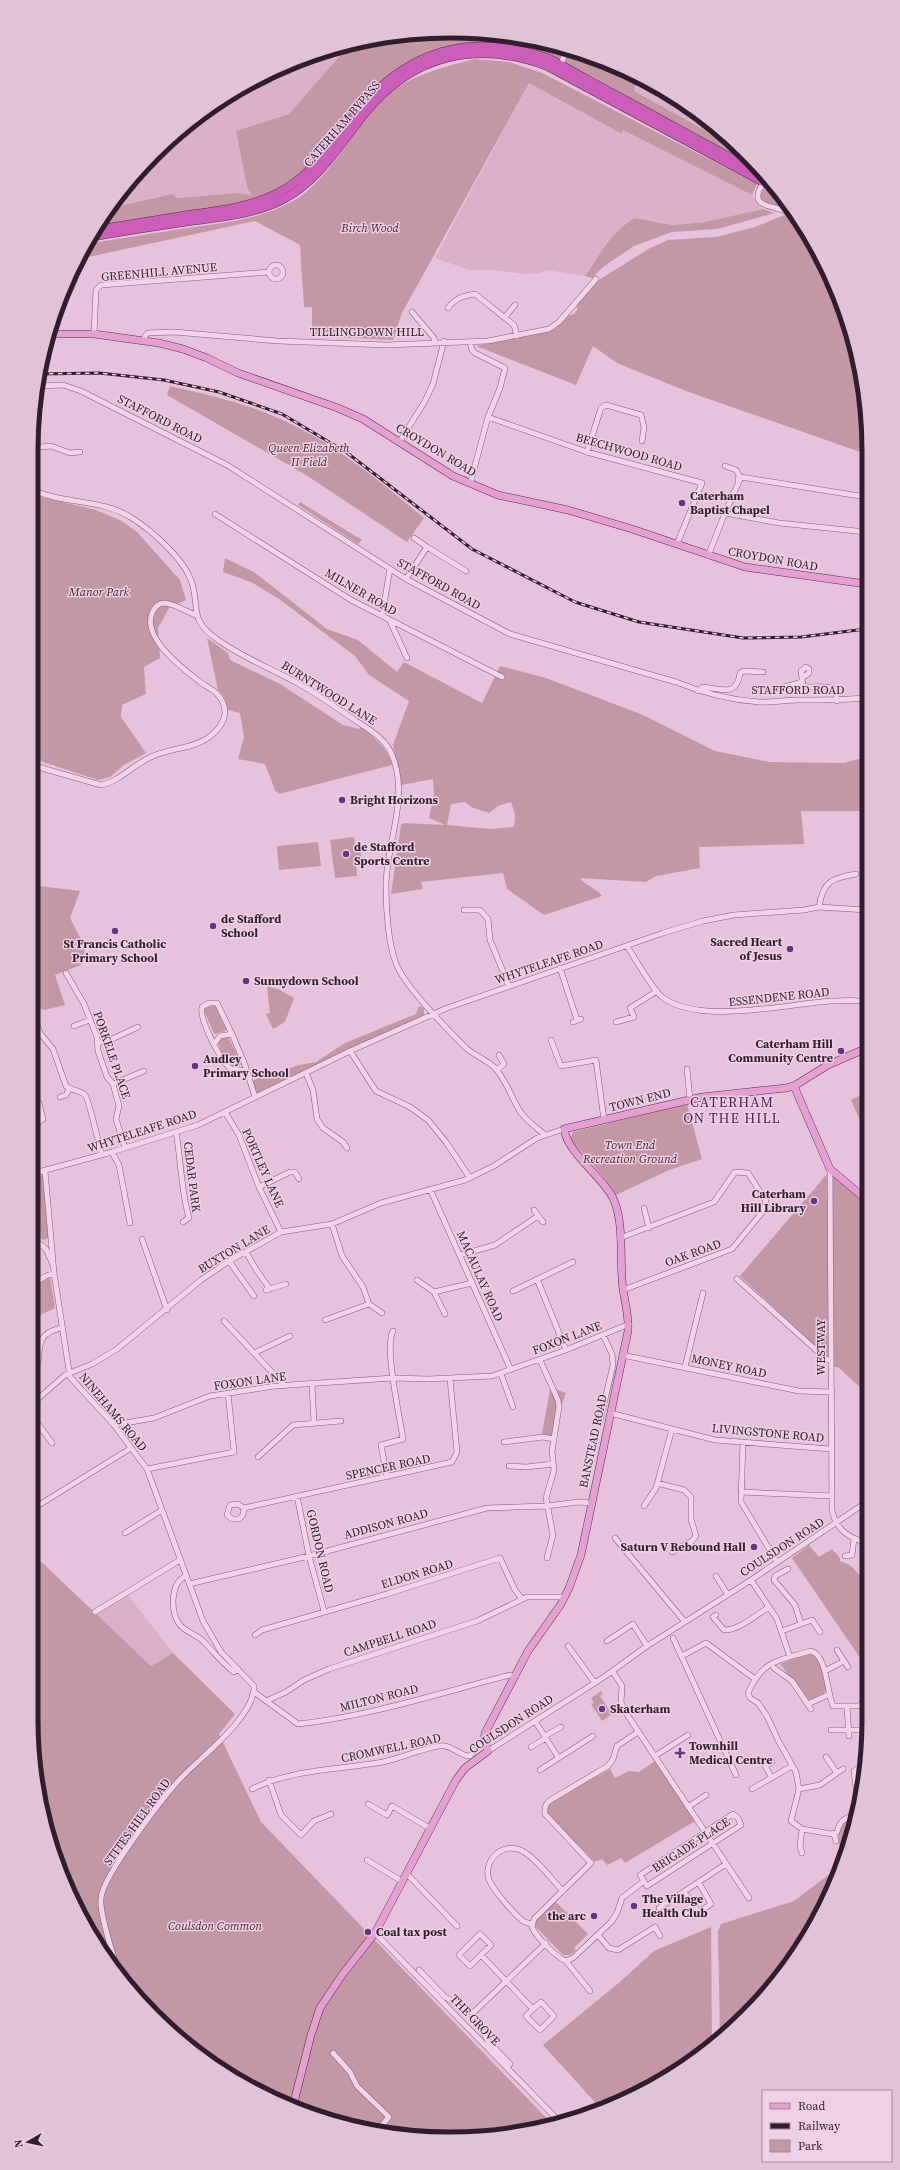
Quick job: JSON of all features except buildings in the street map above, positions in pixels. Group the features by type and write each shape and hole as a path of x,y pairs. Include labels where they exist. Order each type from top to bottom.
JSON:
{"highway":[{"name":"CATERHAM BYPASS","path":"102,229 232,208 278,193 293,184 316,164 355,114 382,85 406,66 433,54 468,46 491,45 530,52 561,64 759,177"},
{"name":"CATERHAM BYPASS","path":"98,236 233,216 260,209 282,200 317,174 374,102 398,80 435,61 477,53 511,55 547,66 760,178"}],"main road":[{"name":"CROYDON ROAD","path":"55,334 94,334 143,340 183,349 207,358 238,373 338,408 363,419 400,441 453,476 498,495 568,510 677,544 708,556 741,566 768,572 862,584"},
{"name":"TOWN END","path":"564,1129 690,1100 769,1092 794,1086 828,1065 862,1050"},
{"path":"794,1086 830,1169 862,1196"},
{"name":"BANSTEAD ROAD","path":"484,1740 485,1733 528,1652 565,1597 580,1555 629,1324 623,1290 617,1210 613,1199 605,1186 570,1146 564,1129"},
{"path":"484,1740 488,1750"},
{"name":"COULSDON ROAD","path":"293,2101 311,2035 320,2008 342,1975 375,1933 456,1780 465,1768 488,1750"}],"street":[{"path":"561,64 565,54"},
{"path":"764,183 759,190 757,199 764,205 784,209"},
{"name":"GREENHILL AVENUE","path":"94,334 96,290 101,285 269,272"},
{"name":"TILLINGDOWN HILL","path":"143,340 148,333 174,332 278,341 387,345 444,341 470,342 517,336 549,329 559,322 596,279"},
{"path":"448,308 453,301 462,296 476,294 514,325 517,336"},
{"path":"505,317 515,305"},
{"path":"412,312 434,338 435,342"},
{"path":"400,441 425,401 433,384 444,341"},
{"path":"470,342 475,353 505,368 500,388 488,417 470,484"},
{"name":"STAFFORD ROAD","path":"44,386 63,385 81,391 197,449 256,483 406,579 510,634 676,682 698,691 760,702 799,700 837,701 862,698"},
{"path":"588,452 601,408 606,405 641,416 644,427 642,441"},
{"name":"BEECHWOOD ROAD","path":"488,417 588,452 702,483 677,544"},
{"path":"38,447 51,446 70,453 80,452"},
{"path":"726,466 736,470 739,475 738,482"},
{"path":"708,556 741,477 862,496"},
{"path":"38,492 49,496 100,504 130,516 152,532 187,572 194,589 196,616 166,603 159,604 154,608 151,616 151,625 158,642 167,653 200,682 217,693 222,700 225,715 222,722 210,737 201,742 152,756 137,763 109,784 101,785 38,767"},
{"path":"725,513 779,523 862,532"},
{"name":"MILNER ROAD","path":"215,514 351,600 382,616 390,622 502,677"},
{"path":"414,538 466,571"},
{"path":"406,579 427,547"},
{"path":"382,616 390,569"},
{"name":"BURNTWOOD LANE","path":"196,616 208,632 218,640 325,700 376,734 389,749 395,764 399,791 399,805 386,887 391,939 398,969 416,994 466,1047 497,1070 522,1113 545,1134"},
{"path":"390,622 407,658"},
{"path":"698,691 703,687 728,690 734,688 739,681 740,672 764,672"},
{"path":"802,675 802,682 804,686 809,687 825,685 835,689 837,701"},
{"path":"785,687 802,682"},
{"path":"819,907 821,891 830,882 856,874"},
{"name":"WHYTELEAFE ROAD","path":"38,1173 112,1152 198,1124 350,1051 436,1015 447,1008 560,968 703,921 734,915 804,910 819,907 862,910"},
{"path":"464,910 480,910 488,919 490,940 509,986"},
{"name":"ESSENDENE ROAD","path":"627,946 660,996 686,1008 726,1013 814,1002 848,1000 862,1001"},
{"path":"560,968 577,1020"},
{"name":"PORKELE PLACE","path":"66,973 84,1004 97,1043 98,1051 108,1077 113,1084 119,1106 116,1119 125,1148"},
{"path":"616,1022 634,1017 630,1008 657,991"},
{"path":"246,1073 241,1070 231,1069 214,1044 201,1011 205,1004 217,1003 245,1065 246,1073 255,1097"},
{"path":"74,1026 90,1020"},
{"path":"38,1027 40,1033 53,1049 64,1080 69,1089 83,1093 88,1100 92,1123 102,1155"},
{"path":"97,1043 110,1040 138,1027"},
{"path":"214,1044 220,1036 232,1034"},
{"path":"551,1040 561,1066 596,1060 604,1120"},
{"path":"350,1051 376,1091 410,1107 428,1120 446,1142 470,1178"},
{"path":"497,1070 504,1064 499,1055"},
{"path":"687,1069 690,1100"},
{"path":"113,1084 144,1071"},
{"path":"306,1073 313,1090 317,1119 322,1128 343,1142 347,1148"},
{"path":"60,1097 66,1095 69,1089"},
{"path":"38,1123 43,1119 39,1104"},
{"name":"PORTLEY LANE","path":"225,1112 239,1135 259,1187 281,1232"},
{"name":"BUXTON LANE","path":"38,1399 69,1372 92,1364 118,1349 201,1280 229,1261 281,1232 332,1224 381,1203 470,1178 494,1166 545,1134 564,1129"},
{"name":"CEDAR PARK","path":"176,1132 183,1177 183,1198 189,1218 183,1222"},
{"path":"112,1152 119,1165 130,1223"},
{"name":"WESTWAY","path":"830,1169 832,1510 837,1524"},
{"path":"45,1171 52,1239 53,1266 69,1372"},
{"path":"259,1187 290,1172 295,1172 299,1179"},
{"name":"OAK ROAD","path":"623,1290 732,1249 766,1206 764,1198 748,1173 735,1172 714,1202 649,1228"},
{"name":"MACAULAY ROAD","path":"430,1189 512,1370"},
{"path":"620,1238 649,1228 644,1208"},
{"path":"534,1210 543,1222"},
{"path":"460,1255 495,1245 538,1216"},
{"path":"332,1224 342,1256 363,1287 369,1304 382,1313"},
{"path":"41,1244 52,1239"},
{"path":"142,1239 166,1310"},
{"path":"38,1242 46,1249 53,1266"},
{"path":"246,1252 268,1289 286,1284"},
{"path":"229,1261 254,1296"},
{"path":"513,1291 573,1262"},
{"path":"38,1281 46,1276 54,1274"},
{"path":"537,1279 566,1350"},
{"path":"737,1279 826,1359 831,1361"},
{"path":"417,1280 434,1292 445,1314"},
{"path":"434,1292 472,1282"},
{"path":"686,1367 703,1293"},
{"path":"325,1320 369,1304"},
{"path":"224,1320 285,1386"},
{"name":"FOXON LANE","path":"114,1425 154,1418 210,1396 285,1386 393,1378 485,1377 501,1374 566,1350 629,1324"},
{"path":"38,1363 41,1339 50,1330 62,1328"},
{"path":"387,1477 381,1445 403,1439 393,1378 390,1337 393,1331"},
{"path":"600,1421 613,1365 612,1354 603,1335"},
{"path":"254,1353 290,1336"},
{"name":"MONEY ROAD","path":"622,1355 799,1391 832,1392"},
{"path":"540,1360 558,1400 559,1413 552,1451 552,1476 547,1490 547,1506 552,1535 547,1558"},
{"name":"NINEHAMS ROAD","path":"69,1372 73,1383 114,1425 147,1470 210,1636 221,1652 252,1682 254,1692"},
{"path":"501,1374 512,1408"},
{"name":"SPENCER ROAD","path":"244,1508 447,1464 455,1459 457,1452 450,1378"},
{"path":"312,1384 314,1422"},
{"path":"147,1470 234,1452 228,1394"},
{"name":"LIVINGSTONE ROAD","path":"610,1413 715,1440 831,1449"},
{"path":"258,1457 293,1425 314,1422 341,1421"},
{"path":"38,1424 52,1443"},
{"path":"644,1506 657,1483 672,1429"},
{"path":"504,1442 543,1438 554,1439"},
{"path":"743,1442 741,1492 744,1507 777,1562"},
{"path":"38,1506 131,1448"},
{"path":"509,1466 526,1467 553,1464"},
{"path":"657,1483 684,1490 691,1497 691,1519 696,1536 692,1541 672,1552"},
{"path":"741,1492 832,1496"},
{"name":"GORDON ROAD","path":"297,1496 309,1556 324,1611"},
{"name":"ADDISON ROAD","path":"189,1584 309,1556 487,1508 547,1506 578,1502 591,1503"},
{"name":"COULSDON ROAD","path":"488,1750 612,1672 647,1646 837,1524 862,1505"},
{"path":"125,1533 162,1510"},
{"path":"837,1524 845,1534 862,1542"},
{"path":"615,1538 686,1622"},
{"path":"845,1556 852,1555 854,1539"},
{"name":"ELDON ROAD","path":"255,1635 262,1630 500,1558 515,1590 522,1599"},
{"path":"95,1612 180,1560"},
{"path":"788,1569 775,1576 774,1580 795,1605 801,1624"},
{"name":"NINEHAMS ROAD","path":"186,1576 178,1582 172,1605 180,1625 203,1640 216,1656 234,1672 238,1668"},
{"path":"716,1576 728,1595"},
{"path":"751,1580 769,1607 782,1631 790,1657"},
{"path":"522,1599 532,1596 565,1597"},
{"name":"CAMPBELL ROAD","path":"266,1701 286,1692 304,1680 329,1669 478,1621 522,1599"},
{"path":"716,1615 713,1617 724,1630 739,1626 769,1607"},
{"path":"782,1631 812,1620 820,1632"},
{"path":"607,1641 633,1624 647,1646"},
{"path":"673,1638 736,1775"},
{"path":"682,1656 706,1643 755,1679"},
{"path":"568,1646 595,1683"},
{"path":"837,1650 848,1666"},
{"path":"834,1834 802,1829 791,1821 800,1789 799,1779 763,1709 748,1696 755,1679 768,1665 813,1651 825,1671 833,1706 847,1707 862,1704"},
{"path":"825,1671 844,1661"},
{"path":"774,1668 792,1681 810,1706 830,1694"},
{"path":"612,1672 622,1686 621,1702 624,1710 749,1898"},
{"name":"MILTON ROAD","path":"254,1692 298,1724 312,1723 378,1710 510,1675 516,1676"},
{"name":"STITES HILL ROAD","path":"116,1961 103,1912 101,1897 113,1869 166,1796 186,1773 220,1742 252,1699 254,1692"},
{"path":"847,1707 849,1736"},
{"path":"535,1721 558,1757"},
{"path":"531,1747 561,1727"},
{"path":"831,1730 861,1730"},
{"path":"590,1991 566,1961 561,1958 533,1929 532,1924 534,1920 590,1865 591,1861 545,1814 544,1808 547,1802 608,1766 613,1760 617,1746 638,1732"},
{"path":"655,1756 688,1735"},
{"path":"540,1770 558,1757 593,1736"},
{"name":"CROMWELL ROAD","path":"270,1780 290,1775 386,1761 440,1746 450,1746 467,1756 470,1756 484,1740"},
{"path":"826,1757 837,1773"},
{"path":"772,1762 765,1766 772,1778"},
{"path":"752,1789 792,1766"},
{"path":"856,1787 854,1771 859,1768"},
{"path":"800,1789 820,1785 843,1769"},
{"path":"252,1789 270,1780 281,1815 301,1836 314,1821 331,1814"},
{"path":"688,1807 706,1795"},
{"path":"368,1804 387,1815 392,1806 431,1829"},
{"name":"BRIGADE PLACE","path":"733,1814 738,1818 741,1824 647,1886 640,1875 705,1832 733,1814"},
{"path":"836,1842 834,1834 845,1817 851,1815"},
{"path":"802,1829 800,1846 802,1853"},
{"path":"532,1924 524,1922 491,1886 488,1876 489,1863 496,1853 505,1849 514,1849 526,1853 563,1891"},
{"path":"367,1860 403,1882"},
{"path":"658,1908 699,1883 726,1864"},
{"path":"407,1874 457,1926"},
{"path":"566,1961 573,1958 611,1922 617,1913 622,1898 644,1881"},
{"path":"684,1892 699,1912 711,1904 699,1883"},
{"path":"598,1935 609,1948 618,1950 655,1927 660,1936"},
{"name":"THE GROVE","path":"375,1933 556,2118"},
{"path":"480,1934 491,1945 481,1955 470,1966 459,1955 480,1934"},
{"path":"473,2013 546,1943"},
{"path":"481,1955 533,2009"},
{"path":"419,1970 445,1997 473,2013 488,2041 510,2064"},
{"path":"541,2002 554,2016 540,2030 526,2016 533,2009 541,2002"},
{"path":"333,2053 350,2072 358,2086 389,2117 381,2126"}],"shaded area":[{"path":"343,52 289,114 236,131 247,187 251,195 237,193 177,198 172,194 118,206 140,178 178,140 221,107 268,80 292,69"},
{"path":"636,82 679,107 720,138 634,91"},
{"path":"529,83 622,134 623,130 752,195 763,209 705,222 673,225 653,220 596,260 585,276 548,270 539,273 525,274 494,270 469,270 435,258"},
{"path":"124,1590 173,1653 151,1666 92,1610"}],"green space":[{"path":"423,39 477,39 504,42 530,46 557,52 608,69 636,82 634,91 720,138 740,158 573,66 546,54 509,43 485,42 461,44 439,49 417,58 396,70 378,84 361,101 313,165 293,182 281,189 268,195 226,206 105,225 118,206 172,194 177,198 237,193 251,195 247,187 236,131 289,114 343,52 370,46"},
{"name":"Birch Wood","path":"475,59 509,62 542,73 757,184 752,195 623,130 622,134 529,83 402,313 393,340 312,336 312,307 304,307 300,245 255,221 86,258 94,243 230,222 261,214 291,202 305,193 327,171 364,121 384,98 404,83 451,65"},
{"path":"762,188 771,191 786,212 784,212 759,199"},
{"path":"763,209 774,213 718,229 672,232 634,246 603,267 592,278 585,276 612,237 635,218 673,225 705,222"},
{"path":"788,214 820,268 831,292 848,343 858,396 862,453 686,391 617,363 593,346 576,385 476,346 554,330 568,316 574,314 578,309 576,306 587,290 599,280 650,248 668,240 716,237 755,227"},
{"name":"Queen Elizabeth II Field","path":"170,386 238,403 278,418 318,438 373,476 424,518 407,542 306,475 167,395"},
{"name":"Manor Park","path":"38,496 96,510 122,521 137,532 180,580 186,600 169,608 158,628 160,658 144,667 146,694 122,705 121,717 146,753 124,765 110,777 98,780 38,760"},
{"path":"300,502 362,540 358,544 298,505"},
{"path":"225,558 254,572 327,629 358,640 397,672 404,662 482,703 500,666 546,678 643,715 715,751 769,762 844,763 862,758 862,811 801,811 804,844 699,847 700,868 656,876 646,882 580,878 602,896 544,915 507,889 503,873 421,882 423,889 391,894 401,825 404,823 445,825 429,818 434,795 433,779 401,785 393,745 409,701 369,675 355,656 279,599 251,582 223,572","holes":["465,802 471,807 489,813 498,806 511,802 515,814 514,827 491,829 447,825 451,804"]},
{"path":"207,638 228,653 230,660 280,684 343,725 360,729 360,727 384,748 392,765 279,794 275,790 265,764 238,759 244,737 240,713 228,710 224,697 218,690"},
{"name":"de Stafford Sports Centre","path":"354,837 355,845 360,845 362,863 356,863 357,876 335,878 330,840"},
{"path":"318,842 321,866 279,870 277,846"},
{"path":"38,886 80,891 70,918 84,945 85,960 81,965 55,975 65,1005 44,1010 38,1007"},
{"path":"267,986 280,990 294,998 285,1022 273,1029 266,1014 270,1013"},
{"path":"215,1006 226,1029 225,1031 214,1034 205,1013 205,1008"},
{"path":"419,1006 424,1008 424,1016 259,1093 255,1092 251,1081 299,1065 316,1062 345,1043 416,1014"},
{"path":"227,1035 241,1062 240,1066 235,1068 226,1061 218,1043 220,1039"},
{"path":"862,1094 862,1125 851,1100"},
{"name":"Town End Recreation Ground","path":"687,1104 702,1159 669,1170 616,1195 601,1174 570,1139 573,1132"},
{"path":"827,1174 833,1174 862,1201 862,1389 838,1367 834,1367 834,1359 827,1358 740,1276"},
{"path":"43,1175 49,1237 44,1240 38,1238 38,1176"},
{"path":"50,1277 55,1308 38,1316 38,1284"},
{"path":"551,1385 566,1393 559,1413 554,1439 541,1438"},
{"path":"809,1545 819,1557 832,1549 840,1558 840,1561 850,1565 862,1578 862,1661 792,1558"},
{"name":"Coulsdon Common","path":"38,1559 151,1666 173,1653 235,1714 219,1734 261,1822 548,2120 504,2128 450,2132 396,2128 343,2118 292,2101 268,2090 221,2063 178,2030 140,1992 107,1949 80,1902 69,1878 52,1827 46,1800 39,1747"},
{"path":"810,1653 817,1659 827,1689 824,1693 809,1700 780,1664"},
{"name":"Skaterham","path":"601,1691 603,1694 600,1696 612,1714 602,1721 591,1704 594,1703 591,1698"},
{"path":"655,1761 695,1821 625,1863 621,1858 607,1865 602,1859 595,1862 547,1814 547,1808 552,1801 610,1769 615,1778 629,1771 639,1772"},
{"path":"850,1820 841,1848 838,1838 844,1822"},
{"path":"833,1871 820,1902 793,1949 760,1992 720,2032 718,1931 721,1924 794,1901"},
{"path":"555,1901 588,1934 574,1948 576,1950 570,1955 563,1955 535,1926 537,1919"},
{"path":"711,1927 712,2038 679,2063 656,2077 632,2090 597,2105 543,2045 621,1981 654,1951"}],"railway":[{"path":"45,374 99,373 164,380 219,392 282,414 346,452 472,549 575,602 639,622 743,638 801,637 862,629"}],"place":[{"name":"Caterham Baptist Chapel","path":"682,503"},
{"name":"Bright Horizons","path":"342,800"},
{"name":"de Stafford Sports Centre","path":"346,854"},
{"name":"de Stafford School","path":"213,926"},
{"name":"St Francis Catholic Primary School","path":"115,931"},
{"name":"Sacred Heart of Jesus","path":"790,949"},
{"name":"Sunnydown School","path":"246,981"},
{"name":"Caterham Hill Community Centre","path":"841,1051"},
{"name":"Audley Primary School","path":"195,1066"},
{"name":"Caterham Hill Library","path":"814,1201"},
{"name":"Saturn V Rebound Hall","path":"754,1547"},
{"name":"Skaterham","path":"602,1709"},
{"name":"Townhill Medical Centre","path":"680,1753"},
{"name":"The Village Health Club","path":"634,1906"},
{"name":"the arc","path":"594,1916"},
{"name":"Coal tax post","path":"368,1932"}],"district":[{"name":"CATERHAM ON THE HILL","path":"732,1110"}]}
